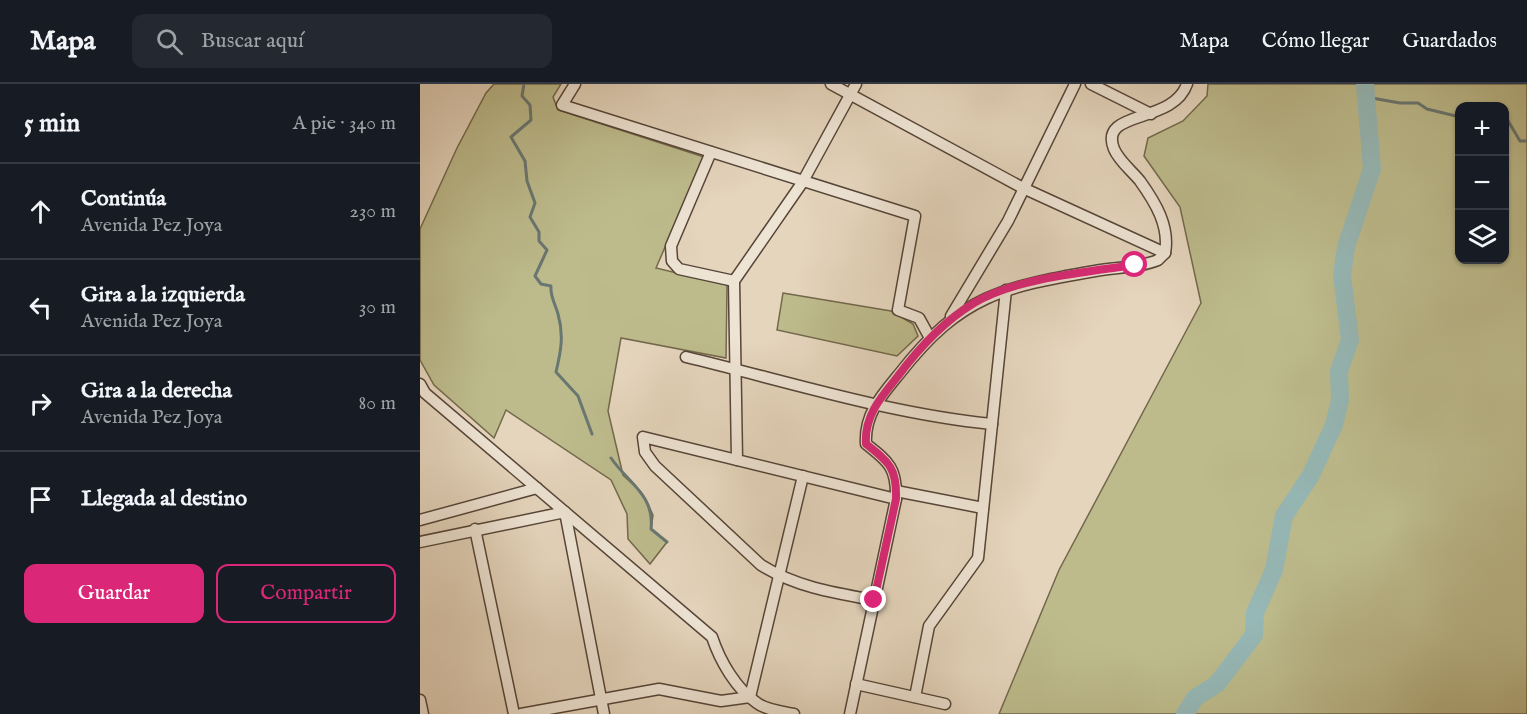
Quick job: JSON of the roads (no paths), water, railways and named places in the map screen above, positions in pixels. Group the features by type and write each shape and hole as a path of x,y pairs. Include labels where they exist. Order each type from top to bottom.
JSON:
{"street":[{"path":"575,84 562,105 915,216 898,310 919,318 930,338"},
{"path":"831,84 853,89 1023,188 1165,253"},
{"path":"947,322 1008,221 1076,84"},
{"path":"1091,84 1151,114"},
{"path":"1165,253 1165,230 1159,214 1150,195 1113,147 1112,134 1117,125 1170,107 1180,99 1187,84"},
{"path":"737,460 734,281 803,181 853,89"},
{"path":"711,152 671,246 672,261 679,269 734,281"},
{"path":"850,714 896,495 897,482 890,463 866,444 865,428 876,403 930,338 947,322 976,301 1006,290 1097,270 1150,264 1165,253"},
{"path":"915,697 929,626 978,558 1006,290"},
{"path":"686,357 876,403 961,421 992,424"},
{"path":"422,391 712,637 731,676 759,705 794,714"},
{"path":"874,600 804,587 779,577 741,548 655,466 645,452 643,437 803,476 896,495 983,508"},
{"path":"750,697 803,476"},
{"path":"420,520 537,488"},
{"path":"420,542 565,512"},
{"path":"565,512 604,714"},
{"path":"475,529 514,714"},
{"path":"856,684 945,704"},
{"path":"521,714 659,689 721,702 750,697"},
{"path":"420,700 423,714"}],"waterway":[{"path":"524,84 522,96 530,105 531,120 511,137 525,161 527,181 535,203 530,217 539,232 539,241 547,250 535,276 541,284 551,286 560,322 561,343 556,372 578,396 592,434"},
{"path":"1185,714 1195,698 1217,684 1254,635 1255,613 1274,570 1284,516 1311,475 1334,425 1340,400 1339,371 1350,340 1342,275 1346,247 1372,169 1365,84"},
{"path":"1366,97 1400,103 1418,103 1427,109 1455,116"},
{"path":"1509,122 1520,141 1527,141"},
{"path":"611,458 645,498 651,517 651,529 667,542"}]}
